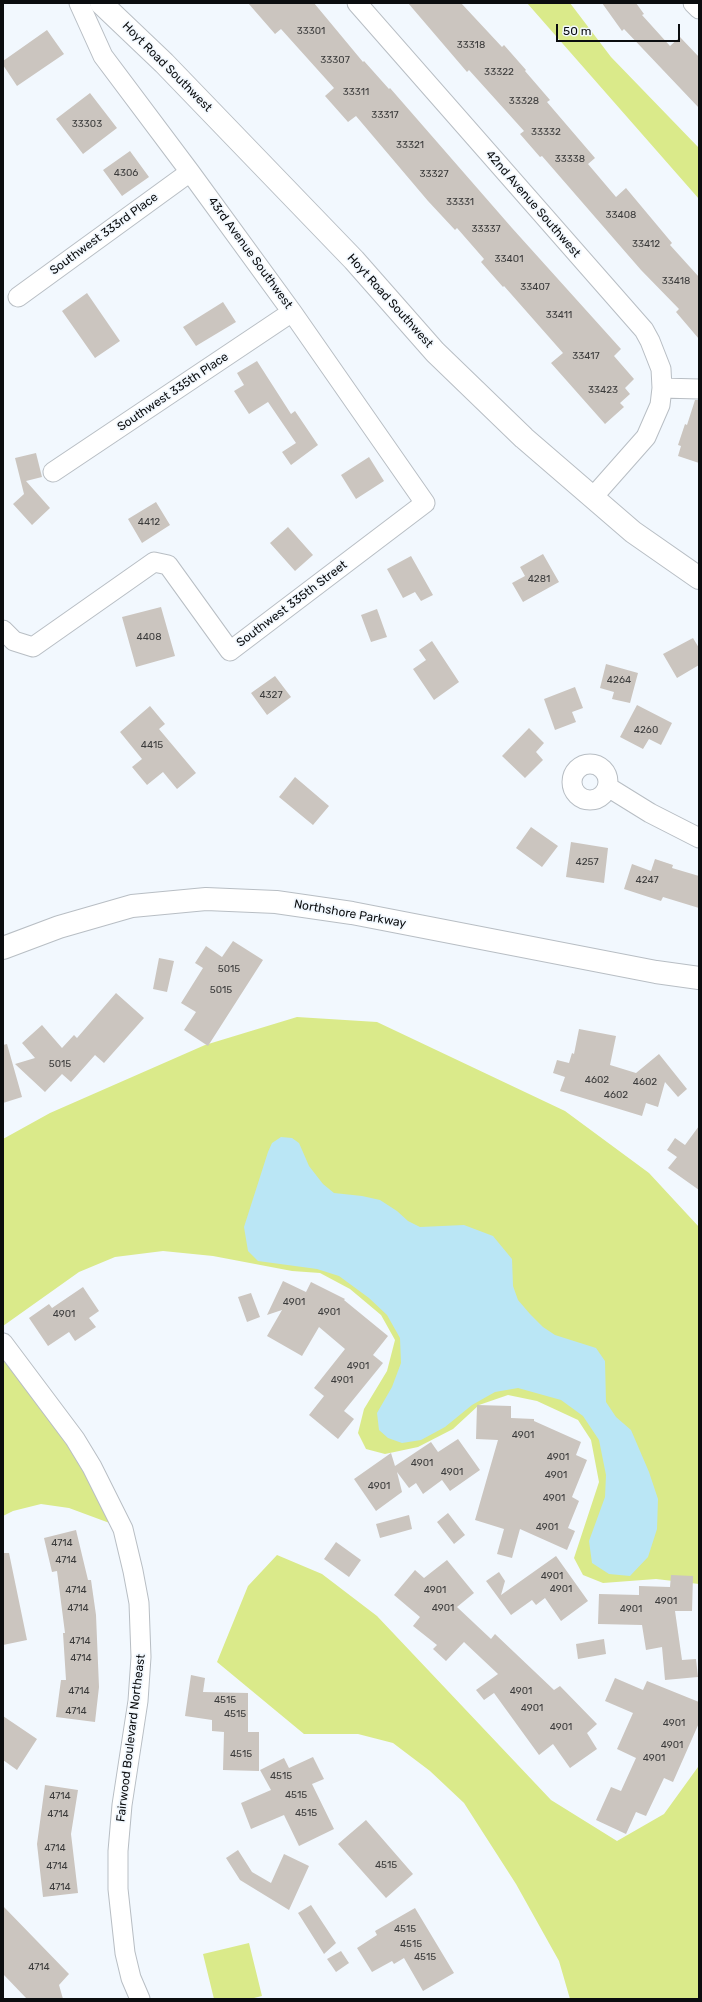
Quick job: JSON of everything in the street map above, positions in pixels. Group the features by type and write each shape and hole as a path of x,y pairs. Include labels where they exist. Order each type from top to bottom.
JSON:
{"main road":[{"name":"Hoyt Road Southwest","path":"101,3 164,63 354,260 435,352 524,438 633,532 699,578"},
{"name":"Northshore Parkway","path":"3,948 59,927 132,906 206,900 276,902 352,913 656,972 699,978"}],"street":[{"name":"43rd Avenue Southwest","path":"79,3 103,56 292,312 425,503"},
{"name":"42nd Avenue Southwest","path":"357,3 644,330 662,370 662,388"},
{"path":"693,3 699,9"},
{"name":"Southwest 333rd Place","path":"18,297 190,172"},
{"name":"Southwest 335th Place","path":"53,472 292,312"},
{"path":"593,497 646,437 660,405 662,388 699,389"},
{"name":"Southwest 335th Street","path":"3,630 14,641 33,647 154,562 168,565 230,651 425,503"},
{"path":"608,787 650,813 699,838"},
{"name":"Fairwood Boulevard Northeast","path":"3,1343 76,1439 92,1467 123,1528 134,1575 139,1602 141,1657 138,1701 122,1805 118,1852 118,1889 125,1952 131,1978 140,1999"}],"green space":[{"path":"527,3 570,3 611,57 699,148 699,199"},
{"path":"297,1017 377,1022 565,1111 649,1173 699,1227 699,1584 656,1579 603,1583 583,1575 574,1558 599,1482 591,1440 578,1420 537,1401 508,1395 479,1405 453,1429 418,1447 385,1454 366,1449 358,1433 364,1409 387,1371 395,1340 381,1315 350,1289 320,1273 292,1271 213,1256 163,1251 115,1257 79,1272 3,1326 3,1139 50,1113 205,1045"},
{"path":"3,1343 123,1528 69,1508 41,1504 13,1511 3,1516"},
{"path":"277,1555 322,1574 377,1616 551,1800 617,1841 664,1814 698,1767 699,1761 699,1999 570,1999 559,1961 516,1884 464,1803 430,1771 393,1743 358,1734 304,1734 217,1662 248,1586"},
{"path":"249,1943 262,1996 250,1999 214,1999 203,1954"}],"water":[{"path":"281,1137 292,1138 299,1143 309,1166 323,1184 334,1193 362,1196 380,1200 397,1211 408,1221 420,1227 464,1225 493,1236 512,1259 513,1286 518,1300 530,1314 543,1327 555,1335 596,1348 605,1361 606,1402 616,1417 631,1430 649,1472 658,1499 657,1529 648,1557 630,1576 609,1574 592,1563 589,1541 605,1497 606,1475 599,1440 583,1416 561,1400 518,1388 495,1392 472,1405 445,1427 421,1440 402,1443 388,1438 379,1430 377,1413 392,1387 401,1363 400,1338 387,1315 369,1298 339,1276 317,1269 258,1261 248,1251 244,1227 268,1152 272,1143"}],"building":[{"path":"248,3 314,3 363,62 364,61 389,89 390,88 512,228 621,349 614,356 634,379 625,388 630,394 620,403 624,407 605,424 551,363 563,353 481,262 484,259 457,228 455,230 428,201 356,116 348,122 325,96 334,88 281,29 275,34"},
{"path":"408,3 461,3 502,47 504,45 526,70 525,71 550,100 547,102 595,158 588,164 616,197 626,188 672,243 670,245 699,277 699,339 676,312 679,309 641,270 542,156 540,157 520,134 524,131 469,70 467,72"},
{"path":"602,3 636,3 644,14 642,15 670,46 680,37 699,57 699,108 624,29 622,31"},
{"path":"47,30 64,54 17,86 3,65 3,61"},
{"path":"90,93 117,128 83,154 56,119"},
{"path":"130,151 149,177 122,196 103,170"},
{"path":"87,293 120,341 95,358 62,311"},
{"path":"223,302 236,322 196,346 183,327"},
{"path":"257,361 291,414 295,411 318,445 291,465 282,452 296,443 268,402 249,414 234,391 244,385 237,373"},
{"path":"695,400 699,400 699,463 678,456 681,446 678,445 685,424 687,425"},
{"path":"36,453 42,477 26,481 50,508 32,525 13,504 24,494 15,458"},
{"path":"369,457 384,481 356,499 341,475"},
{"path":"156,502 170,525 142,543 128,519"},
{"path":"288,527 313,555 295,571 270,543"},
{"path":"543,554 559,582 523,602 512,583 525,576 520,567"},
{"path":"411,556 433,595 421,601 415,592 403,598 387,569"},
{"path":"161,607 175,656 136,667 122,617"},
{"path":"377,609 387,637 371,642 361,615"},
{"path":"693,638 699,648 699,665 677,678 663,654"},
{"path":"432,641 459,682 434,700 413,669 426,660 419,650"},
{"path":"606,664 638,673 630,703 612,699 614,692 600,688"},
{"path":"275,676 291,697 267,715 251,693"},
{"path":"575,687 583,708 572,712 576,722 555,730 544,699"},
{"path":"637,705 672,723 661,745 649,739 643,749 620,737"},
{"path":"150,706 165,724 159,729 196,773 177,789 163,772 147,785 132,767 142,759 120,732"},
{"path":"529,728 544,743 536,752 543,760 525,778 502,756"},
{"path":"295,777 329,806 313,825 279,797"},
{"path":"531,827 558,846 542,867 516,848"},
{"path":"571,842 608,848 604,883 566,877"},
{"path":"655,859 673,865 672,868 699,876 699,908 663,897 661,901 624,889 632,864 651,871"},
{"path":"233,941 263,960 208,1046 184,1030 196,1012 181,1003 203,968 195,963 206,946 222,957"},
{"path":"159,958 174,961 167,992 153,989"},
{"path":"116,993 144,1018 104,1063 95,1055 71,1082 62,1074 45,1092 15,1064 35,1058 22,1043 42,1025 62,1048 74,1035 77,1038"},
{"path":"579,1029 616,1036 610,1065 636,1073 659,1054 687,1089 678,1097 665,1082 658,1107 646,1103 642,1116 560,1091 565,1077 553,1073 557,1060 569,1063 572,1053 574,1054"},
{"path":"7,1044 22,1097 3,1103 3,1045"},
{"path":"699,1126 699,1190 668,1168 677,1157 667,1150 675,1138 685,1145"},
{"path":"283,1281 306,1292 311,1282 345,1299 344,1300 388,1336 373,1355 383,1363 344,1411 354,1419 338,1439 309,1415 324,1396 314,1388 345,1349 319,1327 302,1356 267,1336 282,1310 267,1315"},
{"path":"83,1287 99,1311 89,1318 96,1327 75,1341 69,1332 48,1346 29,1318 49,1304 52,1308"},
{"path":"251,1293 260,1317 247,1322 238,1297"},
{"path":"477,1405 511,1406 511,1418 534,1419 534,1421 581,1442 576,1455 587,1460 572,1497 579,1501 568,1528 575,1531 567,1550 520,1529 512,1558 497,1554 504,1529 475,1520 498,1440 476,1439"},
{"path":"458,1439 480,1470 450,1491 442,1480 423,1494 416,1483 409,1488 397,1472 402,1492 376,1511 354,1479 391,1453 395,1466 431,1442 438,1452"},
{"path":"448,1513 465,1535 454,1544 437,1522"},
{"path":"409,1515 412,1529 380,1538 376,1524"},
{"path":"76,1530 88,1580 91,1580 96,1615 99,1687 95,1722 56,1717 61,1680 66,1680 63,1633 65,1633 57,1571 52,1572 44,1538"},
{"path":"336,1542 361,1560 349,1577 324,1559"},
{"path":"3,1553 9,1553 27,1640 3,1645"},
{"path":"556,1556 588,1601 561,1621 545,1598 536,1605 532,1600 511,1615 486,1581 499,1572 505,1581 501,1595"},
{"path":"447,1560 474,1593 457,1607 491,1639 495,1634 554,1690 560,1686 597,1724 587,1733 597,1749 570,1768 553,1744 539,1755 494,1693 484,1700 476,1690 498,1674 464,1642 446,1661 433,1649 437,1645 413,1626 420,1617 394,1595 415,1570 424,1578"},
{"path":"671,1575 693,1576 692,1611 675,1611 682,1660 696,1659 698,1677 665,1680 662,1647 646,1650 642,1625 598,1624 599,1594 639,1595 639,1586 670,1587"},
{"path":"604,1639 606,1654 578,1659 576,1644"},
{"path":"191,1675 205,1678 203,1692 248,1693 248,1732 259,1732 259,1771 223,1770 224,1732 212,1731 212,1720 185,1716"},
{"path":"615,1678 643,1690 647,1681 699,1702 699,1723 673,1782 664,1778 646,1816 636,1812 626,1834 596,1820 611,1787 621,1791 636,1758 617,1749 633,1713 605,1701"},
{"path":"3,1716 37,1739 17,1770 3,1760"},
{"path":"313,1757 324,1779 312,1784 334,1829 299,1846 284,1815 251,1829 241,1803 271,1790 260,1770 284,1758 289,1768"},
{"path":"45,1785 78,1790 71,1834 78,1893 43,1897 37,1844"},
{"path":"366,1820 413,1874 386,1898 338,1844"},
{"path":"238,1850 252,1872 271,1883 284,1854 309,1866 289,1910 240,1880 226,1858"},
{"path":"311,1905 336,1943 324,1954 298,1913"},
{"path":"3,1906 69,1974 59,1985 63,1999 27,1999 3,1974"},
{"path":"415,1908 454,1973 423,1991 404,1958 394,1964 392,1961 372,1972 357,1948 377,1935 375,1931"},
{"path":"341,1951 349,1963 336,1972 327,1959"}]}
